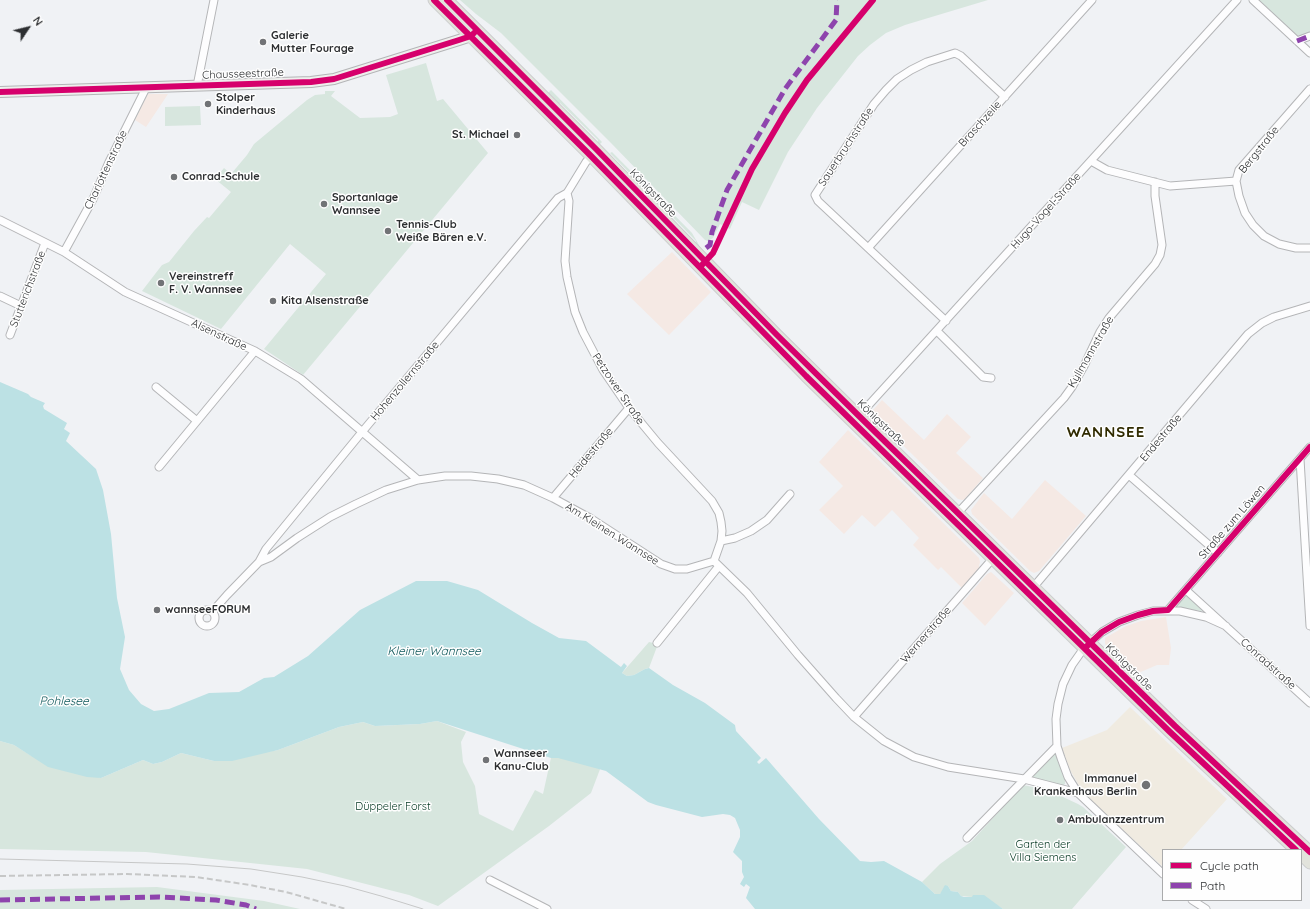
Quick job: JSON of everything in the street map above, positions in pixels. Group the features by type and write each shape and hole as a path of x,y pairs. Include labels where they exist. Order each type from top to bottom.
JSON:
{"main road":[{"name":"Königstraße","path":"434,0 474,33 777,335 856,419 995,556 1087,645 1310,852"},
{"name":"Königstraße","path":"447,0 474,33"},
{"name":"Königstraße","path":"1087,645 1170,732 1295,849"},
{"path":"1302,855 1310,863"}],"street":[{"path":"197,86 214,0"},
{"name":"Braschzeile","path":"868,248 1092,0"},
{"name":"Hugo-Vogel-Straße","path":"856,419 1237,0"},
{"path":"1252,0 1310,53"},
{"name":"Chausseestraße","path":"0,92 289,83 334,79 474,33"},
{"path":"1297,41 1310,36"},
{"name":"Sauerbruchstraße","path":"946,321 818,202 815,195 874,104 897,79 911,70 927,62 955,53 961,56 1005,97"},
{"name":"Charlottenstraße","path":"64,252 93,199 109,162 146,88"},
{"name":"Bergstraße","path":"1310,89 1239,170 1236,181 1245,213 1253,225 1264,236 1279,244 1296,248 1310,248"},
{"name":"Hohenzollernstraße","path":"212,612 259,562 266,549 362,432 558,198 567,193 594,153"},
{"path":"1091,161 1107,170 1170,186 1236,181"},
{"name":"Kyllmannstraße","path":"955,516 1072,388 1100,332 1109,318 1155,264 1160,255 1162,245 1155,196 1155,182"},
{"name":"Petzower Straße","path":"567,193 569,201 565,261 570,293 583,332 603,370 629,408 658,444 712,501 719,513 721,522 717,563"},
{"name":"Alsenstraße","path":"0,220 64,252 125,292 255,351 301,379 418,480"},
{"name":"Stutterichstraße","path":"10,335 45,243"},
{"path":"0,296 21,306"},
{"name":"Endestraße","path":"1030,590 1248,334 1262,323 1274,317 1310,306"},
{"path":"937,331 983,377 991,378"},
{"path":"159,467 255,351"},
{"path":"156,388 197,421"},
{"name":"Heidestraße","path":"554,498 629,408"},
{"name":"Straße zum Löwen","path":"1168,610 1310,447"},
{"path":"1300,459 1310,626"},
{"path":"1129,475 1218,553"},
{"name":"Am Kleinen Wannsee","path":"259,562 271,556 330,518 386,490 418,480 445,476 471,476 498,479 524,485 554,498 590,518 660,564 675,569 687,569 717,563"},
{"path":"720,541 735,538 751,532 766,520 790,494"},
{"name":"Wernerstraße","path":"854,717 995,556"},
{"path":"657,643 717,563 747,593 798,655 854,717 884,741 914,757 948,767 1024,779 1078,793 1162,873"},
{"name":"Conradstraße","path":"1186,590 1310,702"},
{"name":"Conradstraße","path":"1078,793 1068,777 1057,746 1056,718 1060,694 1067,674 1087,645 1102,632 1119,622 1153,611 1180,611 1206,617 1226,626"},
{"path":"967,838 1057,746"},
{"path":"490,880 547,909"},
{"path":"1194,901 1206,909"}],"shaded area":[{"path":"148,94 168,94 146,127 135,120"},
{"path":"672,252 711,292 669,335 627,294"},
{"path":"882,400 924,440 947,414 971,437 956,453 983,478 965,499 958,499 873,416 873,410"},
{"path":"848,430 979,558 979,566 981,568 962,588 941,567 938,570 913,545 919,538 892,510 875,527 862,515 844,534 819,510 843,486 819,462"},
{"path":"1045,480 1086,516 1039,571 1034,573 1030,571 972,514 971,510 984,493 1012,519"},
{"path":"991,572 1014,593 985,626 962,603 987,574"},
{"path":"1166,617 1171,648 1169,665 1157,665 1136,674 1105,644 1105,638 1126,626 1141,621"},
{"name":"Immanuel Krankenhaus Berlin","path":"1130,707 1227,799 1182,849 1162,849 1162,866 1095,804 1081,789 1070,770 1062,748 1107,730"}],"green space":[{"path":"460,0 988,0 905,25 886,33 870,45 858,56 817,108 788,152 759,210 742,202 730,229 720,224 713,238 708,241 705,240 501,33"},
{"path":"1259,0 1310,0 1310,32 1299,37"},
{"name":"Sportanlage Wannsee","path":"426,63 437,101 443,99 488,153 303,375 264,349 326,274 290,244 221,329 142,291 162,265 169,262 194,231 207,217 209,218 231,192 215,179 224,168 231,174 254,144 307,100 315,95 325,94 325,91 335,91 331,96 360,118 390,117 398,114 386,75"},
{"path":"551,90 602,142 598,146 598,140 560,103 557,106 548,93"},
{"path":"200,106 201,125 165,126 165,107"},
{"path":"612,152 692,233 703,252 694,245 696,241 610,153"},
{"path":"1188,595 1203,610 1180,608 1178,606 1179,603"},
{"path":"649,642 658,644 649,668 634,675 627,676 622,673"},
{"name":"Düppeler Forst","path":"437,721 466,732 461,742 463,762 475,786 479,814 513,831 535,790 543,794 556,735 605,756 591,793 549,826 438,906 409,895 307,869 146,852 0,849 0,741 14,745 30,755 101,778 143,760 153,764 162,762 181,753 214,761 278,750 339,727 363,722 375,726 420,724"},
{"path":"1055,753 1065,780 1065,784 1062,786 1033,778 1031,776"},
{"name":"Garten der Villa Siemens","path":"1023,785 1048,790 1083,807 1126,847 1072,909 1003,909 972,897 961,896 958,892 951,891 948,886 940,894 935,894 922,882 940,864 972,841"},
{"path":"157,887 264,901 300,909 0,909 0,890"}],"water":[{"name":"Kleiner Wannsee","path":"0,382 45,403 43,406 44,409 67,423 64,429 70,433 66,441 96,469 103,490 111,534 117,598 125,637 120,669 129,690 141,704 154,711 169,709 209,693 239,692 264,678 274,677 308,656 360,610 416,581 447,581 478,590 559,638 586,641 621,667 624,663 627,666 622,673 627,676 634,675 649,668 673,685 705,703 735,725 736,731 761,758 757,762 759,764 766,758 819,819 860,861 884,861 922,882 935,894 940,894 945,885 948,886 951,891 958,892 964,897 984,895 1003,909 755,909 746,898 750,887 746,884 744,887 740,884 744,877 742,872 742,861 733,852 740,837 740,830 735,818 730,815 723,814 702,817 656,805 648,802 606,771 558,758 551,758 437,721 420,724 375,726 363,722 339,727 278,750 232,761 214,761 181,753 162,762 153,764 143,760 101,778 87,777 48,767 14,745 0,741"}],"tram line":[{"path":"0,859 187,864 251,869 302,877 345,886 423,909"}],"railway":[{"path":"0,876 127,874 196,877 286,892 346,909"}],"marked path":[{"path":"706,248 710,245 712,232 727,190 785,89 836,20 837,0"},
{"path":"1297,41 1310,36"},
{"path":"0,900 159,897 216,900 246,905 256,909"}],"cycle path":[{"path":"434,0 591,156 806,376 1170,732 1295,849"},
{"path":"447,0 597,150 777,335 859,416 1175,726 1310,852"},
{"path":"701,266 713,253 752,169 785,113 807,80 873,0"},
{"path":"0,92 311,82 334,79 459,40 471,36 474,33"},
{"path":"1086,647 1102,632 1119,622 1153,611 1168,610 1310,447"}],"place":[{"name":"Galerie Mutter Fourage","path":"263,42"},
{"name":"Stolper Kinderhaus","path":"208,104"},
{"name":"St. Michael","path":"517,135"},
{"name":"Conrad-Schule","path":"174,177"},
{"name":"Sportanlage Wannsee","path":"324,204"},
{"name":"Tennis-Club Weiße Bären e.V.","path":"388,231"},
{"name":"Vereinstreff F. V. Wannsee","path":"161,283"},
{"name":"Kita Alsenstraße","path":"273,301"},
{"name":"wannseeFORUM","path":"157,610"},
{"name":"Wannseer Kanu-Club","path":"486,760"},
{"name":"Immanuel Krankenhaus Berlin","path":"1146,785"},
{"name":"Ambulanzzentrum","path":"1060,820"}],"district":[{"name":"WANNSEE","path":"1106,432"}],"water label":[{"name":"Pohlesee","path":"64,701"}]}
